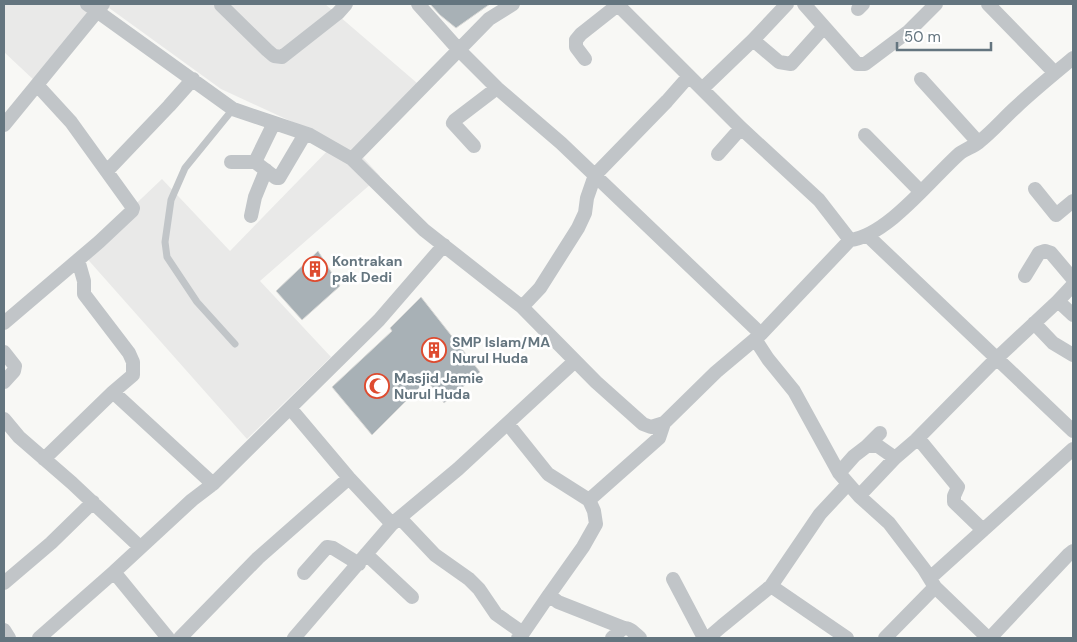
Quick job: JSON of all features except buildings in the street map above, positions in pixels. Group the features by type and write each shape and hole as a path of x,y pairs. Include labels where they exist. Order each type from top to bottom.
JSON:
{"street":[{"path":"221,5 274,56 282,57 338,13 346,4"},
{"path":"418,4 459,50 497,88 595,176 758,336 768,358 794,391 844,479 858,496 889,524 933,583 989,638 1073,551"},
{"path":"352,159 489,19 513,4"},
{"path":"586,60 576,47 576,40 580,34 618,4 742,128 819,200 850,240"},
{"path":"702,88 753,40 787,4"},
{"path":"804,4 857,64 865,64 909,31 936,4"},
{"path":"988,4 1055,73"},
{"path":"4,125 38,86 96,6 233,109 305,134 352,159 409,216 522,307 574,361 643,424 651,427 664,423"},
{"path":"753,40 778,62 791,64 824,26"},
{"path":"589,500 659,438 664,423 716,372 752,343 850,240 868,236 880,228 921,192 941,170 962,152 978,142 1073,58"},
{"path":"522,307 540,288 578,228 595,176 689,76"},
{"path":"107,170 193,79"},
{"path":"921,79 978,142"},
{"path":"4,323 78,260 133,209 133,205 71,122 38,86"},
{"path":"474,146 453,123 497,88"},
{"path":"251,216 261,166 274,123"},
{"path":"718,154 742,128"},
{"path":"231,162 261,166 276,178 280,177 305,134"},
{"path":"865,135 921,192"},
{"path":"1035,189 1056,215 1073,201"},
{"path":"868,236 1072,428"},
{"path":"40,638 192,500 213,484 379,320 444,245"},
{"path":"1026,276 1040,253 1045,251 1051,253 1073,279"},
{"path":"44,458 133,376 133,362 129,353 84,294 84,281 78,260"},
{"path":"858,496 1073,285"},
{"path":"1058,301 1073,315"},
{"path":"1034,323 1053,343 1073,356"},
{"path":"4,352 14,364 15,369 4,382"},
{"path":"294,638 396,521 508,424 574,361"},
{"path":"114,392 213,484"},
{"path":"290,408 349,478 435,555 469,579 479,589 496,614 520,636 583,546 596,524 594,511 589,500 548,474 508,424"},
{"path":"4,419 19,436 140,547"},
{"path":"708,638 771,586 844,479 854,456 880,433"},
{"path":"918,438 958,487 954,496 954,502 983,530"},
{"path":"866,446 878,446 895,458"},
{"path":"885,638 983,530 1073,449"},
{"path":"180,638 258,558 349,478"},
{"path":"4,583 93,502"},
{"path":"304,573 327,547 333,548 362,559 412,597"},
{"path":"114,572 168,638"},
{"path":"673,579 704,638"},
{"path":"771,586 846,638"},
{"path":"549,595 558,602 630,629 640,638"},
{"path":"612,638 624,628"},
{"path":"4,630 9,638"}],"lane":[{"path":"233,109 185,168 171,200 165,242 167,257 196,302 235,344"}],"shaded area":[{"path":"4,4 325,4 417,83 358,152 380,176 260,281 331,357 247,439 83,254 162,179 230,251 336,142 221,89 105,5 36,82 4,52"}],"place":[{"name":"Kontrakan pak Dedi","path":"315,269"},
{"name":"SMP Islam/MA Nurul Huda","path":"434,350"},
{"name":"Masjid Jamie Nurul Huda","path":"377,386"}]}
